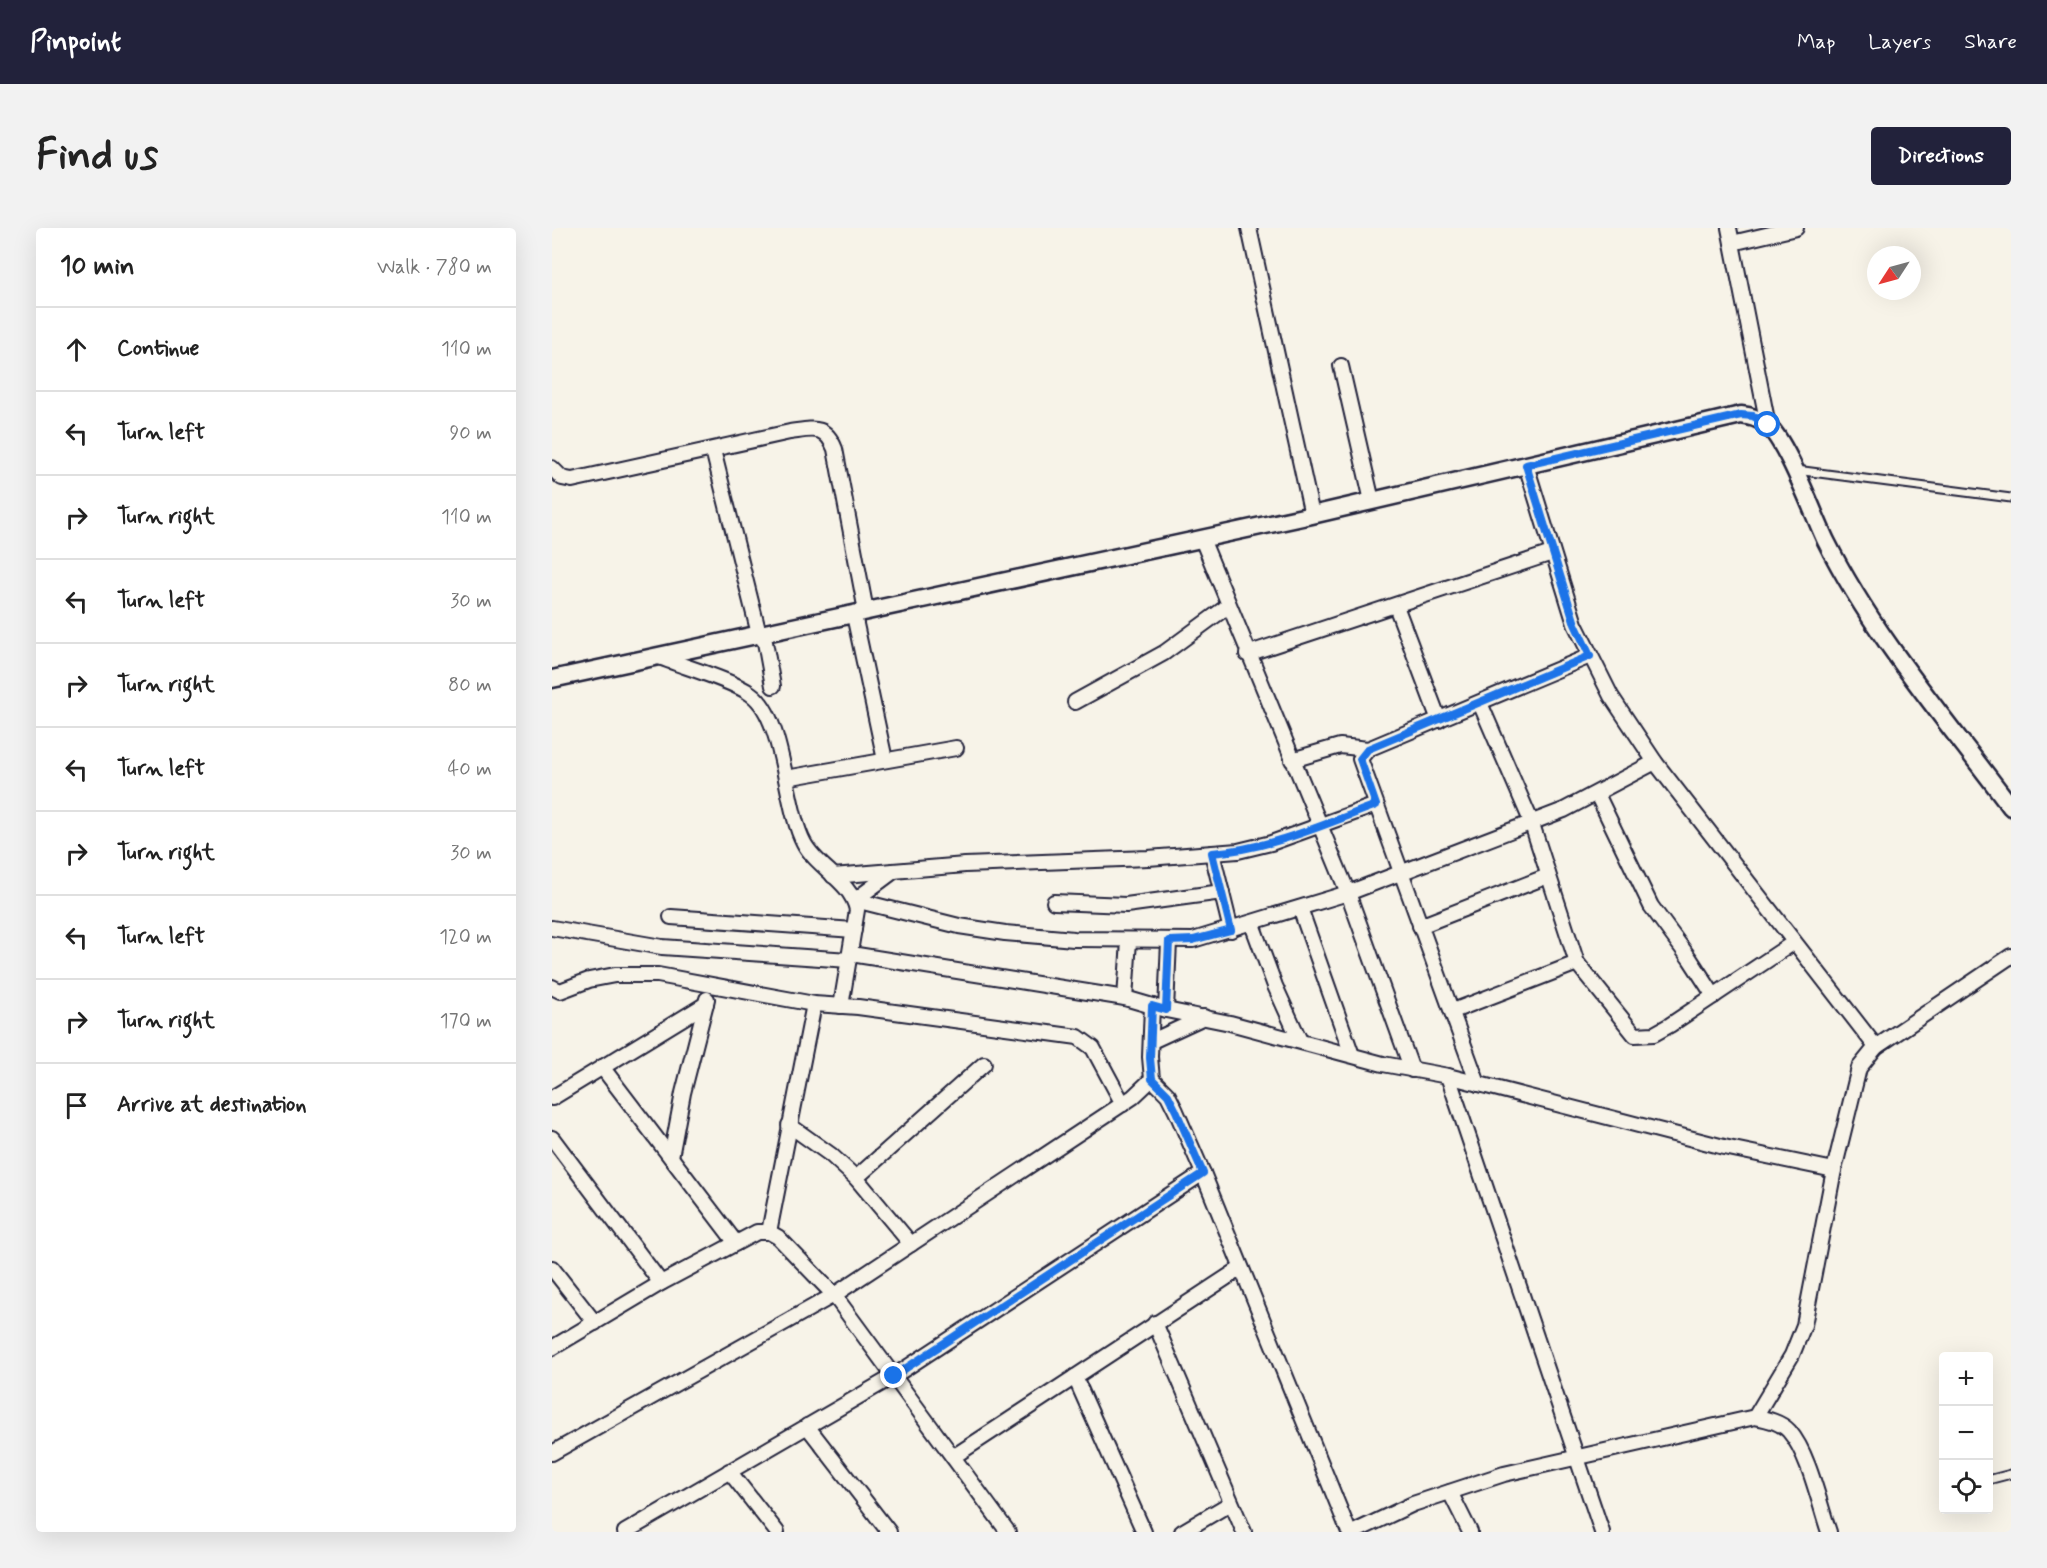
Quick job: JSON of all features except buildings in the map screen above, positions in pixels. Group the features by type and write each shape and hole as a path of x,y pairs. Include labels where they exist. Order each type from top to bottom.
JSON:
{"street":[{"path":"1249,228 1312,515"},
{"path":"1729,228 1768,425 1794,470 1826,541 1855,594 2011,807"},
{"path":"1732,243 1796,228"},
{"path":"1341,366 1372,501"},
{"path":"552,679 1312,515 1741,415 1753,416 1768,425"},
{"path":"552,468 562,478 572,480 790,432 811,429 827,433 835,449 885,760"},
{"path":"713,450 759,634 765,642 773,686"},
{"path":"1526,465 1575,624 1611,696 1655,762 1793,943 1876,1047"},
{"path":"1202,539 1247,654 1348,892 1412,1070"},
{"path":"1247,654 1552,553"},
{"path":"1075,702 1164,653 1228,606"},
{"path":"1396,606 1439,720"},
{"path":"657,656 749,692 757,698 769,718 803,842 813,857 855,900 857,910 841,1006"},
{"path":"1292,760 1340,746 1368,749 1590,656"},
{"path":"1480,703 1531,821 1577,963 1635,1035 1654,1034 1793,943"},
{"path":"786,778 956,747"},
{"path":"1368,749 1360,759 1478,1084"},
{"path":"855,900 959,926 1005,933 1129,941 1193,940 1252,924 1401,873 1564,810 1655,762"},
{"path":"1597,794 1651,906 1714,996"},
{"path":"833,876 1238,851 1271,843 1376,805"},
{"path":"1212,853 1231,930"},
{"path":"855,900 895,871"},
{"path":"1420,926 1548,876"},
{"path":"1054,902 1126,904 1222,892"},
{"path":"1300,908 1352,1055"},
{"path":"671,916 854,930"},
{"path":"1252,924 1275,986 1300,1041"},
{"path":"552,928 662,947 850,957 1125,998 1412,1070 1448,1076 1724,1147 1834,1170"},
{"path":"1125,998 1129,941"},
{"path":"1169,941 1152,1041 1150,1058 1152,1079 1168,1095 1203,1173 1349,1532"},
{"path":"1755,1417 1792,1355 1804,1325 1834,1170 1859,1068 1876,1047 2011,956"},
{"path":"1453,1011 1577,963"},
{"path":"555,991 589,980 629,974 658,975 814,1004 1078,1037 1093,1048 1123,1104"},
{"path":"671,1157 683,1093 710,985"},
{"path":"552,1098 706,1004"},
{"path":"769,1232 814,1004"},
{"path":"1152,1041 1204,1017"},
{"path":"856,1178 984,1064"},
{"path":"602,1067 736,1243"},
{"path":"1448,1076 1602,1532"},
{"path":"552,1453 834,1295 1123,1104 1152,1079"},
{"path":"789,1125 831,1155 856,1178 911,1244"},
{"path":"552,1138 661,1283"},
{"path":"625,1532 894,1376 1203,1173"},
{"path":"552,1348 661,1283 758,1232 769,1232 786,1245 834,1295 1008,1532"},
{"path":"552,1268 595,1323"},
{"path":"953,1456 1241,1268"},
{"path":"1155,1323 1244,1532"},
{"path":"1075,1377 1144,1532"},
{"path":"1354,1532 1413,1504 1504,1474 1755,1417 1769,1420 1788,1430 1799,1446 1830,1532"},
{"path":"807,1426 889,1532"},
{"path":"729,1471 777,1532"},
{"path":"1450,1492 1470,1532"},
{"path":"1182,1532 1231,1503"}],"lane":[{"path":"1794,470 2011,498"},
{"path":"1993,1479 2011,1473"}],"route":[{"path":"894,1376 1203,1173 1168,1095 1152,1079 1150,1058 1152,1006 1166,1010 1169,941 1193,940 1231,930 1212,853 1238,851 1271,843 1376,805 1361,765 1362,753 1590,656 1575,624 1526,465 1741,415 1753,416 1768,425"}]}
